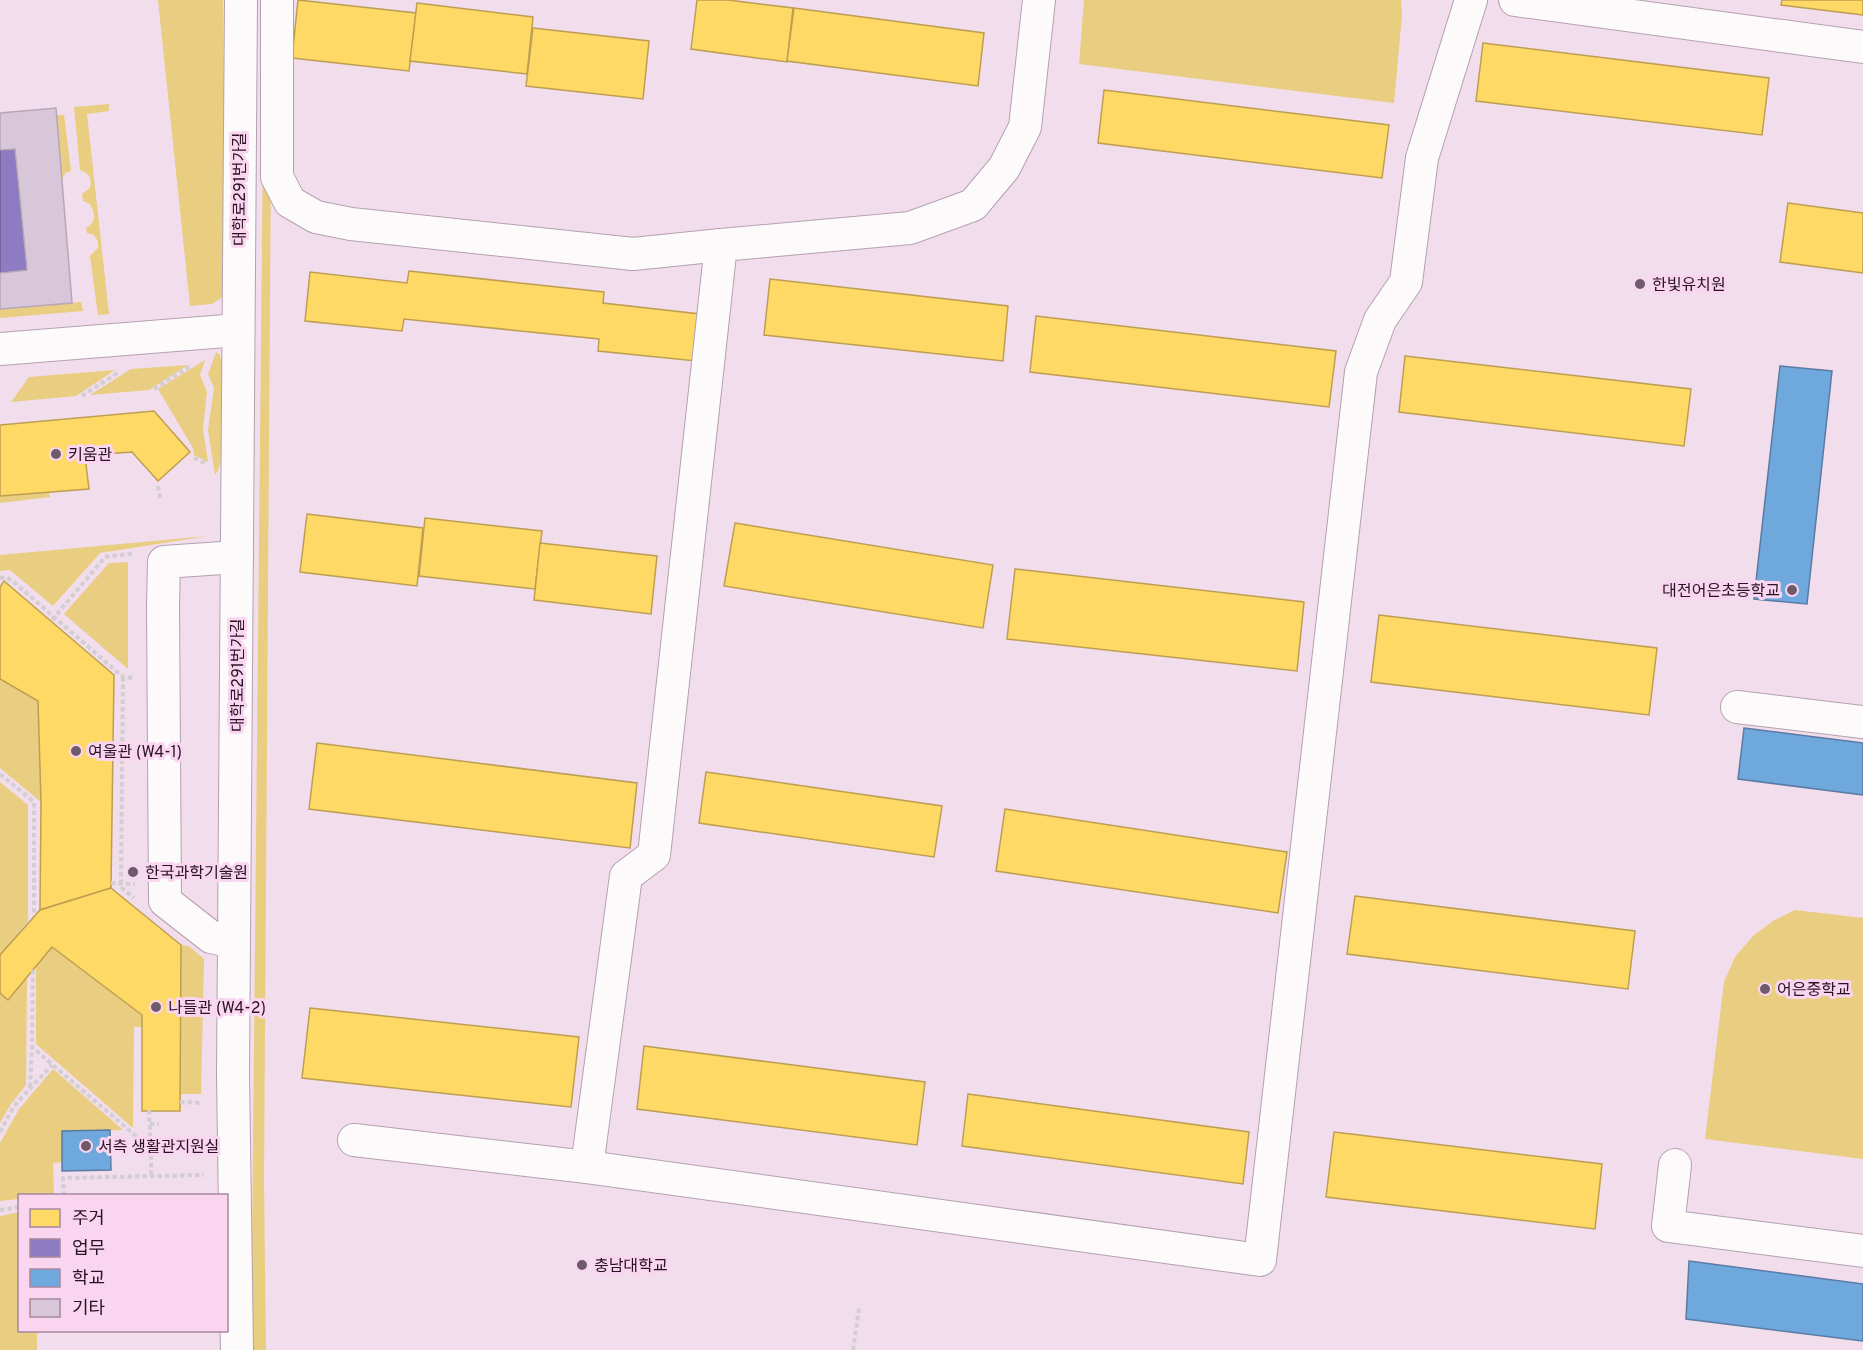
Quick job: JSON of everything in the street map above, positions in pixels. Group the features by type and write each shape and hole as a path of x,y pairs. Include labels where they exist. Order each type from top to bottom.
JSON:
{"street":[{"name":"대학로291번가길","path":"237,1350 233,1074 241,0"},
{"path":"277,0 277,177 290,202 316,217 351,224 633,254 910,228 973,205 1004,168 1025,127 1039,0"},
{"path":"354,1140 587,1167 1260,1260 1361,372 1380,320 1406,282 1422,158 1471,0"},
{"path":"1515,0 1863,47"},
{"path":"587,1167 626,876 654,855 722,245"},
{"path":"0,349 238,330"},
{"path":"234,942 212,937 165,901 164,562 237,557"},
{"path":"1737,707 1863,722"},
{"path":"1675,1165 1668,1226 1863,1251"}],"path":[{"path":"154,389 196,362"},
{"path":"82,396 126,368"},
{"path":"194,458 212,466"},
{"path":"158,486 160,499"},
{"path":"53,618 105,557 138,552"},
{"path":"0,578 6,577 123,677 164,681"},
{"path":"123,677 122,888 139,902"},
{"path":"0,774 34,802 33,916"},
{"path":"34,862 41,862"},
{"path":"111,883 122,883"},
{"path":"30,1087 33,970"},
{"path":"32,1047 151,1149"},
{"path":"0,1132 14,1106 52,1065"},
{"path":"180,1102 209,1103"},
{"path":"149,1110 151,1175"},
{"path":"150,1124 159,1124"},
{"path":"64,1194 63,1178 207,1175"},
{"path":"0,1210 18,1207"},
{"path":"853,1350 859,1308"}],"shaded area":[{"path":"158,0 223,0 226,295 212,304 190,306"},
{"path":"261,0 272,0 264,1181 266,1350 251,1350 263,136"},
{"path":"1084,0 1401,0 1402,15 1394,103 1079,64"},
{"path":"109,104 109,111 87,114 109,314 98,315 90,256 98,248 98,241 94,235 87,233 86,228 92,223 94,214 90,204 83,201 82,194 90,188 91,181 88,174 80,170 74,107"},
{"path":"57,115 64,115 71,171 65,173 62,180"},
{"path":"81,302 83,311 0,318 0,309"},
{"path":"216,352 220,355 223,368 222,458 215,475 208,430 214,388 208,374"},
{"path":"205,360 200,375 207,392 203,429 208,462 194,455 193,448 158,389"},
{"path":"188,365 149,390 90,395 131,369"},
{"path":"115,370 76,396 11,402 29,377"},
{"path":"49,492 50,497 0,503 0,496"},
{"path":"208,536 100,553 53,606 10,570 0,571 0,555"},
{"path":"128,562 128,669 64,614 109,563"},
{"path":"0,679 38,701 41,802 0,768"},
{"path":"0,782 28,805 28,921 0,955"},
{"path":"1795,910 1863,918 1863,1159 1705,1139 1724,982 1735,957 1753,936 1773,921"},
{"path":"181,945 189,946 204,959 201,1094 180,1094"},
{"path":"52,947 142,1015 142,1027 134,1027 133,1128 36,1044 36,966"},
{"path":"27,977 26,1085 0,1123 0,993"},
{"path":"53,1069 123,1130 62,1131 62,1162 53,1163 54,1194 18,1194 18,1199 0,1201 0,1143 19,1109"},
{"path":"18,1212 18,1332 37,1332 37,1350 0,1350 0,1216"}],"building: 주거":[{"path":"298,0 416,13 409,71 292,58"},
{"path":"697,0 728,0 793,8 787,62 691,49"},
{"path":"1782,0 1863,0 1863,15 1781,5"},
{"path":"417,3 533,17 527,74 410,61"},
{"path":"794,8 984,33 978,86 787,61"},
{"path":"533,28 649,41 643,99 526,86"},
{"path":"1483,43 1769,78 1762,135 1476,101"},
{"path":"1104,90 1389,125 1382,178 1098,143"},
{"path":"1788,203 1863,213 1863,273 1780,262"},
{"path":"409,271 604,292 603,303 700,314 696,361 598,351 599,339 404,319 402,331 305,321 310,272 407,283"},
{"path":"770,279 1008,306 1003,361 764,335"},
{"path":"1036,316 1336,351 1329,407 1030,372"},
{"path":"1405,356 1691,389 1684,446 1399,412"},
{"name":"키움관","path":"154,411 190,452 158,481 132,452 90,455 85,456 89,489 0,496 0,425"},
{"path":"307,514 423,528 417,586 300,572"},
{"path":"425,518 542,531 535,589 419,576"},
{"path":"735,523 993,565 983,628 724,586"},
{"path":"540,543 657,556 651,614 534,600"},
{"path":"1015,569 1304,602 1297,671 1007,639"},
{"name":"여울관 (W4-1)","path":"4,581 114,675 111,888 40,910 41,802 38,701 0,679 0,587"},
{"path":"1379,615 1657,648 1649,715 1371,682"},
{"path":"317,743 637,783 630,848 309,809"},
{"path":"706,772 942,806 934,857 699,823"},
{"path":"1005,809 1287,852 1278,913 996,871"},
{"name":"나들관 (W4-2)","path":"111,888 181,945 180,1111 142,1111 142,1015 52,947 8,1000 0,993 0,955 40,910"},
{"path":"1355,896 1635,931 1628,989 1347,954"},
{"path":"310,1008 579,1037 571,1107 302,1078"},
{"path":"644,1046 925,1082 917,1145 637,1109"},
{"path":"968,1094 1249,1132 1243,1184 962,1146"},
{"path":"1334,1132 1602,1164 1595,1229 1326,1197"}],"building: 업무":[{"path":"15,149 27,270 0,273 0,150"}],"building: 학교":[{"path":"1780,366 1832,371 1807,604 1754,599"},
{"path":"1744,728 1863,743 1863,795 1738,779"},
{"name":"서측 생활관지원실","path":"110,1130 111,1170 62,1171 62,1131"},
{"path":"1689,1261 1863,1284 1863,1341 1686,1319"}],"building: 기타":[{"path":"56,108 72,303 0,309 0,273 27,270 15,149 0,150 0,113"}],"place":[{"name":"한빛유치원","path":"1640,284"},
{"name":"키움관","path":"56,454"},
{"name":"대전어은초등학교","path":"1792,590"},
{"name":"여울관 (W4-1)","path":"76,751"},
{"name":"한국과학기술원","path":"133,872"},
{"name":"어은중학교","path":"1765,989"},
{"name":"나들관 (W4-2)","path":"156,1007"},
{"name":"서측 생활관지원실","path":"86,1146"},
{"name":"충남대학교","path":"582,1265"}]}
